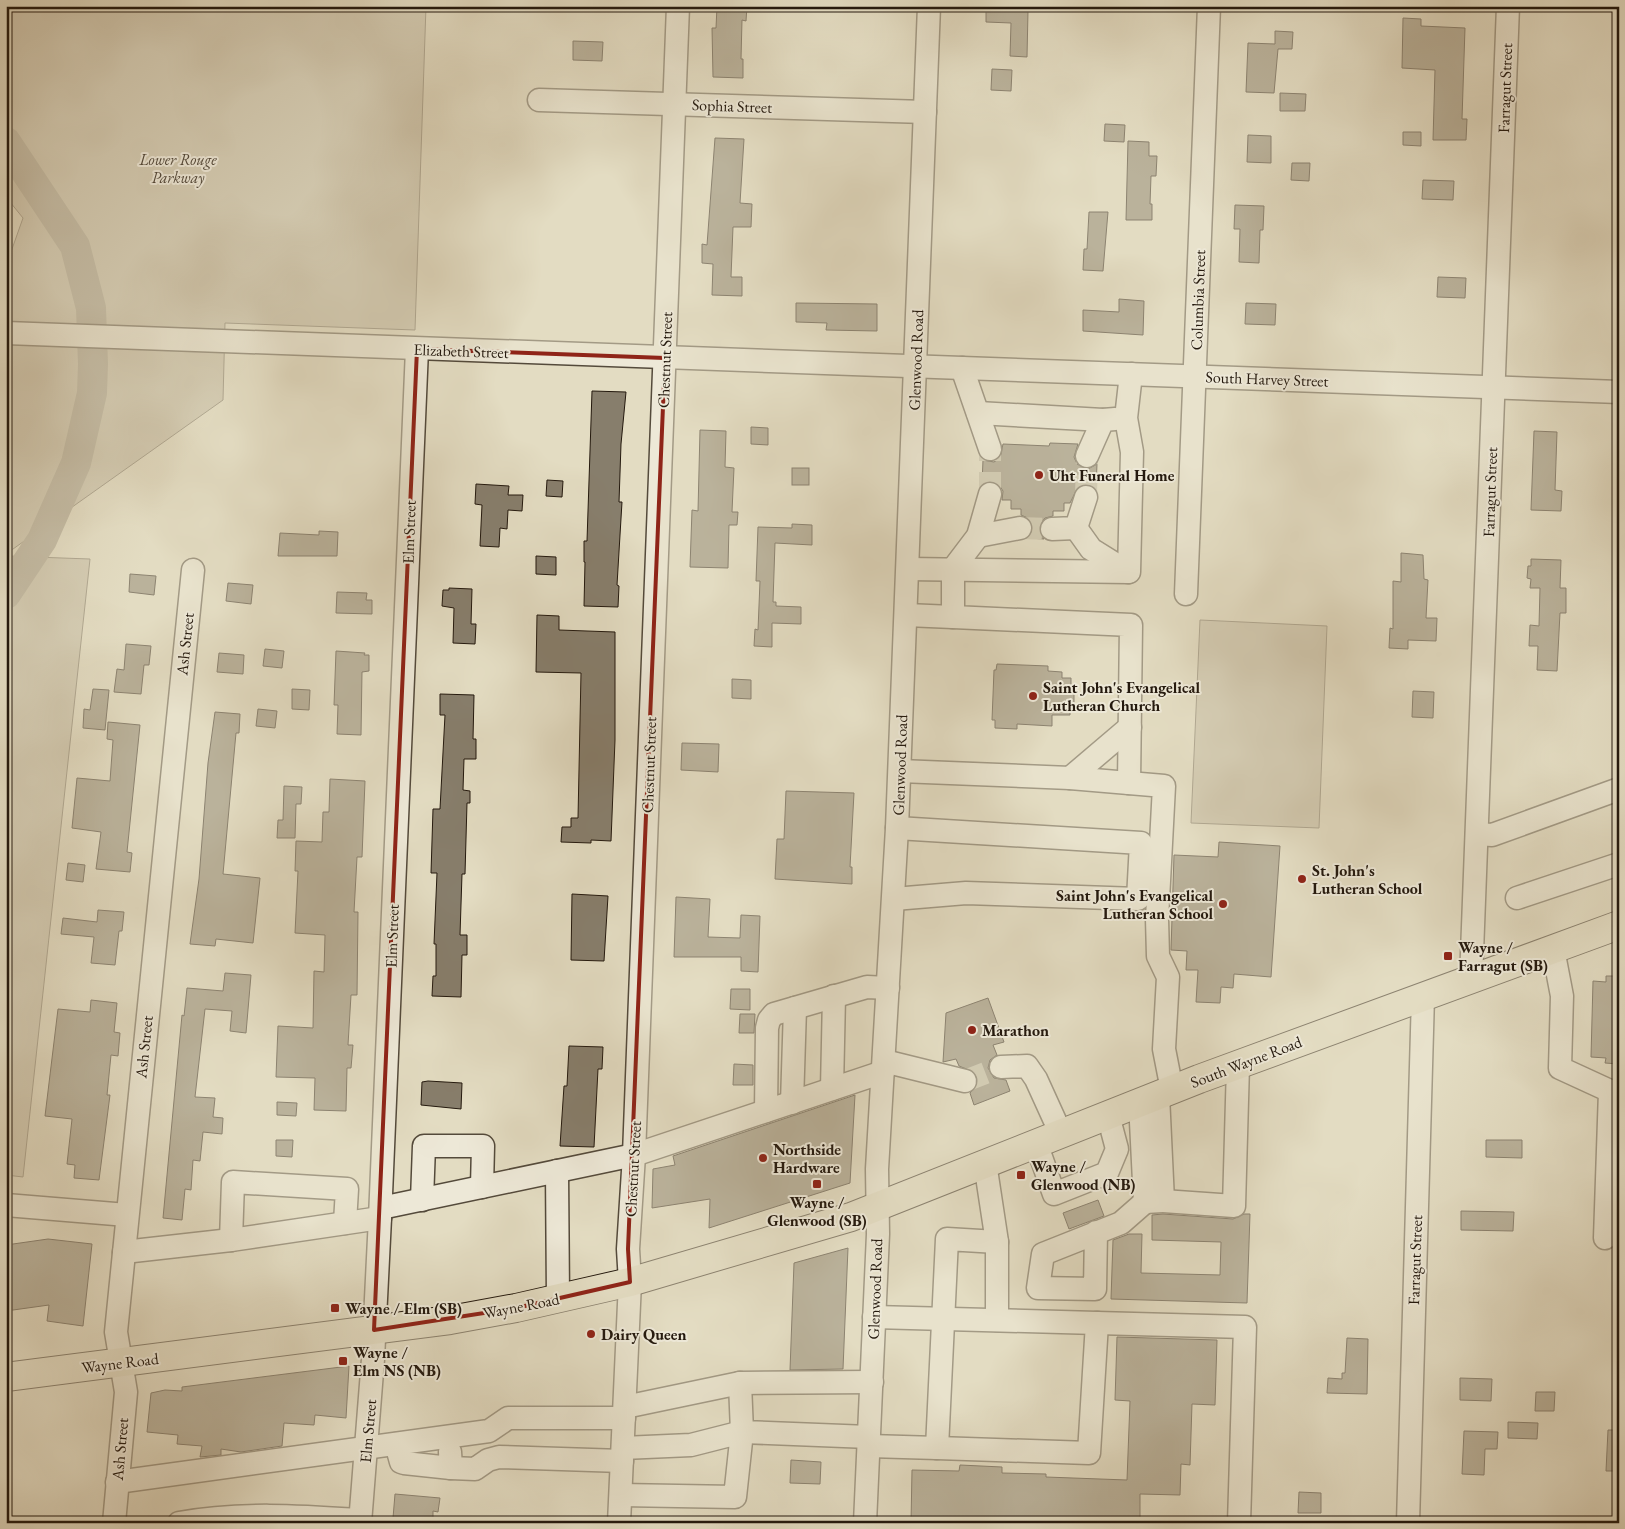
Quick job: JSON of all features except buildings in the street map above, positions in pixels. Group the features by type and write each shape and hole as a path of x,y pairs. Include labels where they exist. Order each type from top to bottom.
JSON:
{"main road":[{"name":"South Wayne Road","path":"877,1207 1238,1065 1619,925"},
{"name":"Wayne Road","path":"6,1377 450,1320 558,1299 630,1282 877,1207"}],"street":[{"name":"Chestnut Street","path":"620,1523 630,1282 628,1249 634,1155 678,6"},
{"name":"Glenwood Road","path":"865,1523 872,1382 877,1207 900,771 929,6"},
{"name":"Columbia Street","path":"1186,594 1209,6"},
{"name":"Farragut Street","path":"1471,979 1508,6"},
{"name":"Sophia Street","path":"539,100 925,112"},
{"name":"Elizabeth Street","path":"6,333 665,358 916,365"},
{"name":"Elm Street","path":"360,1521 381,1213 417,349"},
{"name":"South Harvey Street","path":"916,365 1619,392"},
{"path":"962,368 990,449"},
{"path":"1129,572 1132,452 1126,418 1131,374"},
{"path":"978,413 1103,420 1126,418"},
{"path":"1087,456 1103,420"},
{"path":"953,617 953,569 978,536 990,494"},
{"path":"1076,528 1086,497"},
{"path":"978,536 1020,528"},
{"path":"1076,528 1092,549 1129,572"},
{"path":"1052,530 1076,528"},
{"path":"908,569 1129,572"},
{"name":"Ash Street","path":"114,1523 126,1392 116,1332 193,570"},
{"path":"906,615 1131,625 1130,783"},
{"path":"1070,778 1130,727"},
{"path":"900,771 1070,778 1164,786 1156,919 1158,956 1168,977 1164,1049 1157,1096 1154,1201"},
{"path":"1477,834 1492,834 1619,790"},
{"path":"894,898 966,893 1138,899 1141,842 897,828"},
{"path":"1517,898 1619,864"},
{"path":"1553,949 1562,996 1560,1068 1610,1091 1605,1238"},
{"path":"766,1112 769,1020 774,1014 867,987 888,988"},
{"path":"832,1089 834,996"},
{"name":"Farragut Street","path":"1408,1523 1423,996"},
{"path":"792,1103 795,1008"},
{"path":"1096,1232 1120,1223 1154,1201 1234,1206 1238,1065"},
{"path":"1001,1067 1027,1066 1036,1079 1061,1134"},
{"path":"124,1252 231,1240 344,1223 422,1200 634,1155 832,1089 884,1067 965,1081"},
{"path":"1036,1143 1054,1194 1107,1173 1117,1149 1108,1115"},
{"path":"422,1200 424,1146 483,1146 482,1187"},
{"path":"986,1163 997,1242 997,1320"},
{"path":"558,1171 558,1299"},
{"path":"231,1240 233,1182 347,1190 344,1223"},
{"path":"6,1205 127,1215"},
{"path":"937,1448 947,1239 997,1242"},
{"path":"874,1317 1245,1328 1239,1523"},
{"path":"396,1444 401,1462 404,1464 476,1469 488,1460 499,1457 623,1455 691,1445 742,1432 937,1448 1089,1453 1096,1323"},
{"path":"118,1482 489,1431 508,1418 624,1413 740,1383 872,1382"},
{"path":"621,1495 735,1496 742,1432 740,1383"},
{"path":"450,1436 450,1468"},
{"path":"179,1523 204,1518 303,1516 360,1521"}],"highlighted area":[{"path":"417,349 665,358 628,1249 630,1282 516,1308 374,1330"}],"green space":[{"name":"Lower Rouge Parkway","path":"6,6 426,6 415,330 225,323 223,400 6,554 6,266 23,218 6,197"},
{"path":"6,556 90,559 23,1177 6,1175"},
{"path":"1200,620 1327,626 1319,828 1191,823"}],"waterway":[{"path":"6,142 75,246 91,308 93,364 92,393 76,463 42,540 6,594"}],"tunnel":[{"path":"990,449 990,494"},
{"path":"1086,497 1087,456"},
{"path":"1020,528 1052,529"},
{"path":"965,1081 1001,1067"}],"place":[{"name":"Uht Funeral Home","path":"1039,475"},
{"name":"Saint John's Evangelical Lutheran Church","path":"1033,696"},
{"name":"St. John's Lutheran School","path":"1302,879"},
{"name":"Saint John's Evangelical Lutheran School","path":"1223,904"},
{"name":"Wayne / Farragut (SB)","path":"1448,956"},
{"name":"Marathon","path":"972,1030"},
{"name":"Northside Hardware","path":"763,1158"},
{"name":"Wayne / Glenwood (NB)","path":"1021,1175"},
{"name":"Wayne / Glenwood (SB)","path":"817,1184"},
{"name":"Wayne / Elm (SB)","path":"335,1308"},
{"name":"Dairy Queen","path":"591,1334"},
{"name":"Wayne / Elm NS (NB)","path":"343,1361"}]}
